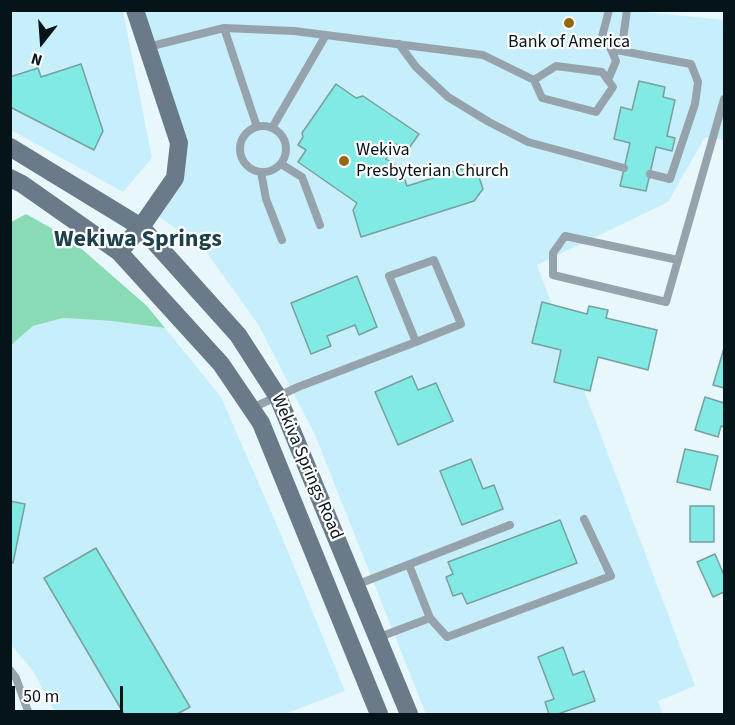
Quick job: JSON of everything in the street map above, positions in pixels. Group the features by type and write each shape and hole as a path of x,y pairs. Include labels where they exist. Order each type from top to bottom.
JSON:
{"main road":[{"path":"119,252 141,227 175,178 179,143 135,10"},
{"name":"Wekiva Springs Road","path":"10,147 141,227 238,335 279,397 409,714"},
{"name":"Wekiva Springs Road","path":"10,178 119,252 221,364 261,423 379,714"}],"lane":[{"path":"608,80 616,61 602,37 609,10"},
{"path":"611,49 623,39 627,10"},
{"path":"147,48 224,28 294,32 483,55 534,81 542,98 596,112 613,87 602,72 556,66 534,81"},
{"path":"224,28 256,127"},
{"path":"272,128 326,35"},
{"path":"399,44 416,67 448,97 489,122 528,142 624,168"},
{"path":"611,49 691,64 698,82 695,104 670,179 650,174"},
{"path":"678,260 565,236 553,253 553,275 666,302 678,260 724,99"},
{"path":"256,127 272,128 283,137 286,151 281,164 269,171 261,172 246,165 240,151 244,136 256,127"},
{"path":"281,164 302,177 321,225"},
{"path":"261,172 266,199 282,240"},
{"path":"251,409 298,387 416,342 461,324 434,260 389,276 416,342"},
{"path":"410,564 430,618 447,637 611,576 584,519"},
{"path":"356,585 510,525"},
{"path":"377,638 430,618"},
{"path":"10,670 16,678 29,714"}],"shaded area":[{"path":"626,10 724,20 724,140 705,137 668,202 537,265 695,686 658,701 663,714 426,714 315,435 258,324 204,249 158,216 181,183 143,11"},
{"path":"10,11 123,11 152,158 123,192 11,130"},
{"path":"63,318 165,328 221,397 345,691 285,714 56,714 33,671 11,645 10,345 33,326"}],"green space":[{"path":"26,214 69,238 147,306 165,328 63,318 33,326 11,345 11,222"}],"building":[{"path":"81,64 103,131 94,150 10,107 10,77 38,68 41,77"},
{"path":"639,81 665,87 663,97 675,100 667,136 675,138 672,151 656,147 646,191 620,186 630,143 614,139 621,107 632,110"},
{"name":"Wekiva Presbyterian Church","path":"336,84 356,98 363,96 419,134 407,151 396,144 386,159 401,169 407,186 475,165 483,189 474,201 361,237 353,210 357,203 298,162 306,150 298,145 303,137 302,133"},
{"path":"357,276 377,327 359,335 355,325 327,336 331,346 311,354 291,303"},
{"path":"542,302 587,314 589,306 608,310 606,318 657,330 648,370 598,357 590,391 554,382 561,350 532,343"},
{"path":"724,348 724,388 713,385"},
{"path":"412,376 418,390 436,383 453,421 398,445 375,392"},
{"path":"705,397 724,403 724,427 721,426 718,437 695,430"},
{"path":"685,449 718,456 710,490 677,482"},
{"path":"471,459 483,489 494,485 503,509 462,525 440,471"},
{"path":"10,501 25,504 13,563 10,562"},
{"path":"690,506 714,506 714,542 690,542"},
{"path":"560,520 577,563 467,604 462,593 453,596 446,577 453,574 448,562"},
{"path":"96,548 190,707 177,714 124,714 44,578"},
{"path":"715,554 724,575 724,592 713,597 697,562"},
{"path":"563,647 573,675 584,671 595,701 558,714 549,714 545,702 554,699 538,657"}],"place":[{"name":"Bank of America","path":"569,23"},
{"name":"Wekiva Presbyterian Church","path":"344,161"}],"district":[{"name":"Wekiwa Springs","path":"138,241"}]}
